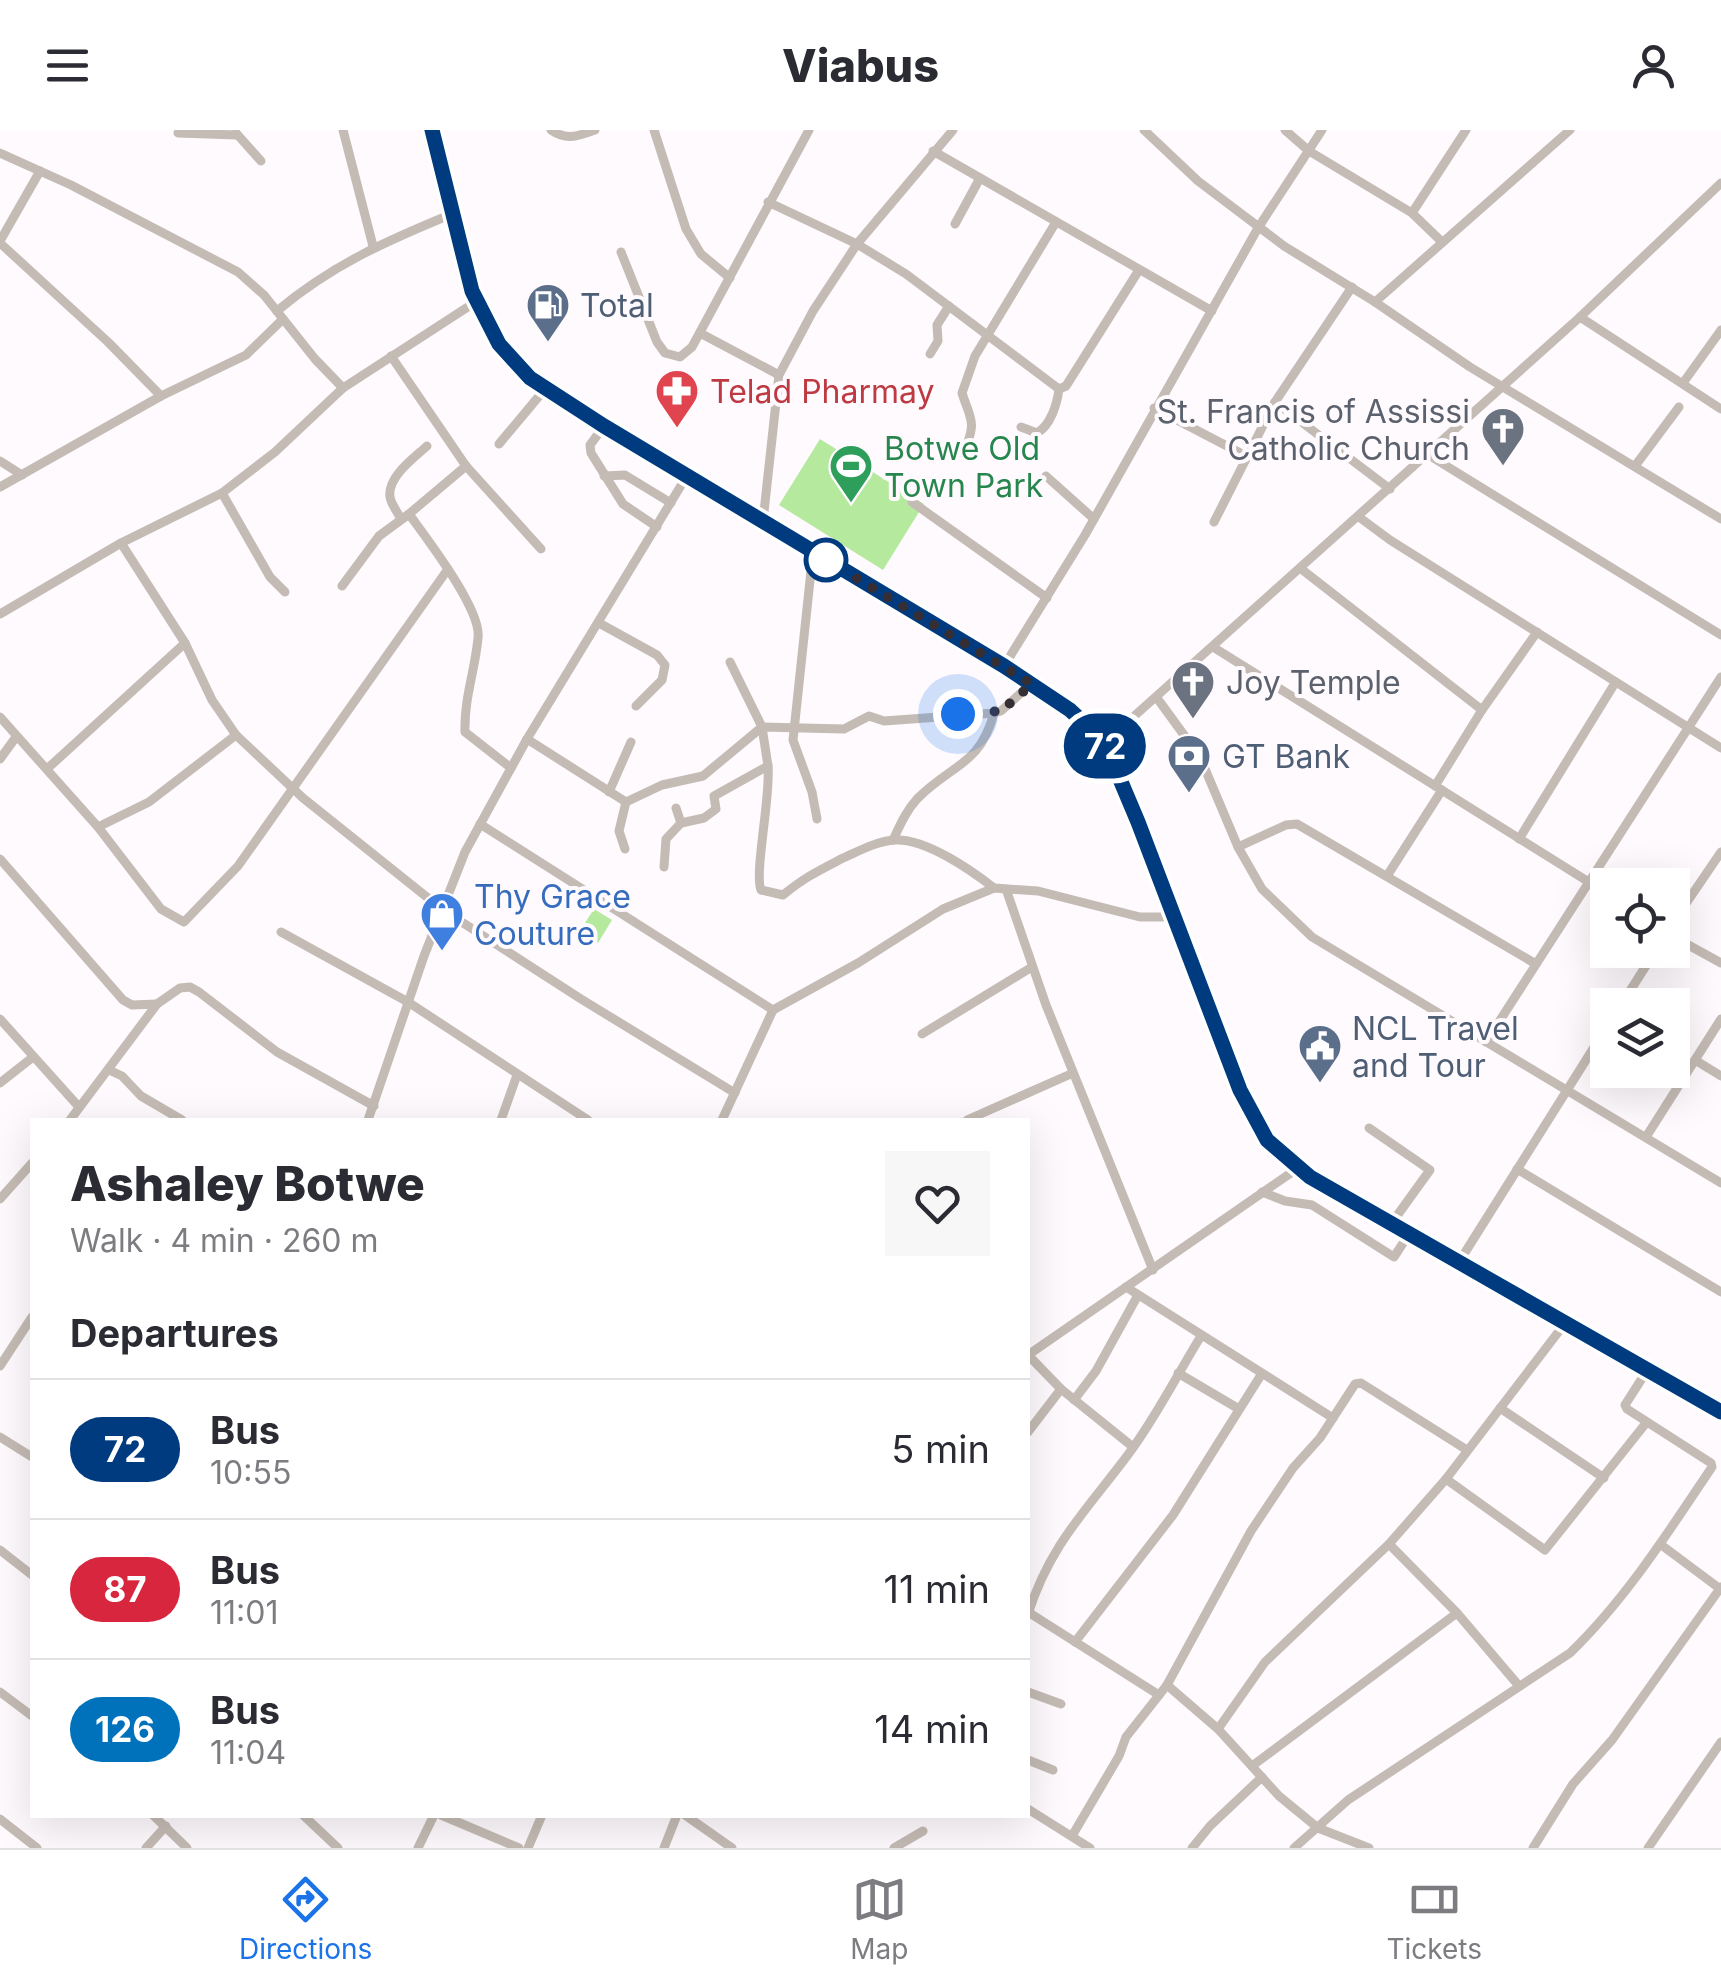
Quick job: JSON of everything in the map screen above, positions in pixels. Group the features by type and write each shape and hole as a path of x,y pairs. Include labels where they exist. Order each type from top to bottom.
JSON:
{"main road":[{"path":"432,130 477,301 499,344 546,389 1004,666 1082,720 1103,744 1138,822 1240,1090 1267,1140 1298,1168 1391,1224 1721,1412"}],"street":[{"path":"343,130 372,246"},
{"path":"551,130 572,138 595,130"},
{"path":"654,130 686,229 701,254 730,278"},
{"path":"621,252 657,342 665,353 680,357 692,348 700,334 809,130"},
{"path":"763,521 780,375 814,310 858,244 952,130"},
{"path":"1144,130 1198,181 1258,228 1470,368 1721,519"},
{"path":"1285,130 1309,151 1412,213 1442,242"},
{"path":"1004,666 1094,519 1258,228 1322,130"},
{"path":"1412,213 1466,130"},
{"path":"1375,302 1570,130"},
{"path":"178,134 236,133 261,161"},
{"path":"933,151 1212,311"},
{"path":"0,152 238,272 343,388"},
{"path":"40,172 0,242 161,396"},
{"path":"955,224 980,178"},
{"path":"1103,744 1580,317 1721,183"},
{"path":"768,202 858,244 1059,389 1066,386 1139,270"},
{"path":"0,487 161,396 246,355 311,283 372,246 452,214"},
{"path":"964,452 973,431 972,412 962,393 975,356 1056,222"},
{"path":"1214,522 1275,402 1352,287"},
{"path":"0,614 121,544 222,493 275,452 343,388 477,301"},
{"path":"930,354 938,341 937,325 949,306"},
{"path":"1580,317 1721,409"},
{"path":"1683,383 1721,330"},
{"path":"700,334 780,375"},
{"path":"392,356 466,466 541,549"},
{"path":"498,444 546,389"},
{"path":"1022,426 1037,433 1042,430 1057,404 1059,389"},
{"path":"1275,402 1390,489"},
{"path":"1634,466 1679,407"},
{"path":"1154,408 1248,458"},
{"path":"604,426 590,449 604,476 623,504 657,527"},
{"path":"427,446 403,467 390,491 390,499 448,570 480,633 467,688 465,732 511,768"},
{"path":"1427,454 1721,635"},
{"path":"0,464 22,475"},
{"path":"342,586 379,536 466,466"},
{"path":"604,476 625,474 671,503"},
{"path":"369,1118 455,876 480,824 527,739 688,474"},
{"path":"1046,476 1094,519"},
{"path":"222,493 270,578 285,592"},
{"path":"912,502 1047,598"},
{"path":"1359,517 1721,748"},
{"path":"121,544 185,643 212,700 236,735 292,788 443,910 735,1093"},
{"path":"812,552 792,740 812,792 817,818"},
{"path":"1300,568 1482,710"},
{"path":"0,718 98,828 161,909 184,922 238,866 448,570"},
{"path":"600,622 657,654 664,665 662,680 636,706"},
{"path":"1387,876 1482,710 1537,632"},
{"path":"47,769 185,643"},
{"path":"1213,647 1590,882 1486,1042"},
{"path":"730,662 762,727 768,766 766,829 757,881 762,890 783,896 812,872 853,852 893,840 912,841 972,870 994,888"},
{"path":"1599,868 1721,678"},
{"path":"1519,838 1616,683"},
{"path":"626,802 662,785 703,776 762,727 844,729 869,716 884,721 1001,711 1032,684"},
{"path":"1157,698 1200,757 1238,846 1262,889 1312,937 1721,1183"},
{"path":"893,840 904,815 917,799 983,745 994,712"},
{"path":"98,828 149,802 236,735"},
{"path":"0,759 16,737"},
{"path":"527,739 626,802"},
{"path":"609,792 631,742"},
{"path":"714,796 768,766"},
{"path":"664,867 666,839 682,823 704,818 716,809 703,776"},
{"path":"625,850 619,832 626,802"},
{"path":"676,808 682,823"},
{"path":"480,824 773,1010"},
{"path":"1238,846 1297,824 1536,964"},
{"path":"1690,898 1721,852"},
{"path":"0,859 123,1000 132,1005 157,1004"},
{"path":"723,1118 773,1010 858,963 943,908 994,888 1038,890 1140,917 1173,917"},
{"path":"1006,889 1032,966 1152,1270"},
{"path":"281,932 408,1002 585,1118"},
{"path":"1690,946 1721,963"},
{"path":"922,1034 1032,966"},
{"path":"71,1118 157,1004 168,993 190,987 277,1052 374,1106"},
{"path":"0,1019 78,1108"},
{"path":"1646,1137 1721,1019"},
{"path":"1459,1262 1590,1052"},
{"path":"0,1083 33,1057"},
{"path":"1694,1060 1721,1076"},
{"path":"109,1070 179,1118"},
{"path":"972,1118 1074,1073"},
{"path":"502,1118 516,1075"},
{"path":"1369,1128 1430,1170 1391,1224"},
{"path":"0,1199 30,1165"},
{"path":"1030,1354 1298,1168"},
{"path":"1517,1168 1721,1292"},
{"path":"1262,1192 1285,1202 1312,1206 1394,1257 1408,1234"},
{"path":"1126,1288 1333,1418"},
{"path":"1074,1400 1096,1370 1138,1295"},
{"path":"0,1366 30,1320"},
{"path":"1218,1729 1266,1662 1389,1544 1446,1479 1566,1322"},
{"path":"1030,1606 1056,1548 1134,1446 1201,1336"},
{"path":"1030,1357 1060,1389 1134,1446"},
{"path":"1294,1848 1348,1800 1570,1653 1660,1544 1712,1463 1646,1424 1625,1405 1648,1369"},
{"path":"1178,1373 1239,1410"},
{"path":"1075,1642 1173,1515 1261,1375"},
{"path":"1072,1836 1126,1737 1167,1685 1251,1531 1355,1384 1362,1382 1467,1450"},
{"path":"1030,1429 1060,1389"},
{"path":"1500,1408 1604,1478"},
{"path":"1446,1479 1544,1550 1646,1424"},
{"path":"0,1436 30,1455"},
{"path":"1389,1544 1519,1686"},
{"path":"1534,1848 1573,1784 1612,1740 1720,1588 1660,1544"},
{"path":"0,1550 30,1573"},
{"path":"1252,1766 1456,1613"},
{"path":"1030,1614 1159,1695"},
{"path":"1167,1685 1218,1729 1262,1777 1318,1828 1369,1848"},
{"path":"0,1692 30,1714"},
{"path":"1030,1693 1060,1704"},
{"path":"1648,1848 1721,1742"},
{"path":"1030,1761 1052,1770"},
{"path":"1192,1848 1262,1777"},
{"path":"1030,1810 1090,1848"},
{"path":"157,1818 187,1848"},
{"path":"306,1818 338,1848"},
{"path":"418,1848 436,1818"},
{"path":"445,1818 519,1848"},
{"path":"528,1848 541,1818"},
{"path":"664,1848 676,1818"},
{"path":"689,1818 732,1848"},
{"path":"0,1819 38,1848"},
{"path":"146,1848 166,1826"},
{"path":"894,1848 923,1831"}],"green space":[{"name":"Botwe Old Town Park","path":"820,439 924,504 883,570 779,505"},
{"path":"594,909 612,920 598,943 579,932"}],"bus line":[{"name":"72","path":"432,130 472,291 499,344 530,378 1004,666 1070,710 1098,736 1108,750 1138,822 1240,1090 1261,1132 1283,1156 1310,1177 1721,1412"}],"place":[{"name":"Total","path":"548,343"},
{"name":"Telad Pharmay","path":"677,429"},
{"name":"St. Francis of Assissi Catholic Church","path":"1503,467"},
{"name":"Botwe Old Town Park","path":"851,504"},
{"name":"Joy Temple","path":"1193,720"},
{"name":"GT Bank","path":"1189,794"},
{"name":"Thy Grace Couture","path":"442,952"},
{"name":"NCL Travel and Tour","path":"1320,1084"}],"route":[{"path":"826,560 1032,684 1001,711 958,714"}]}
